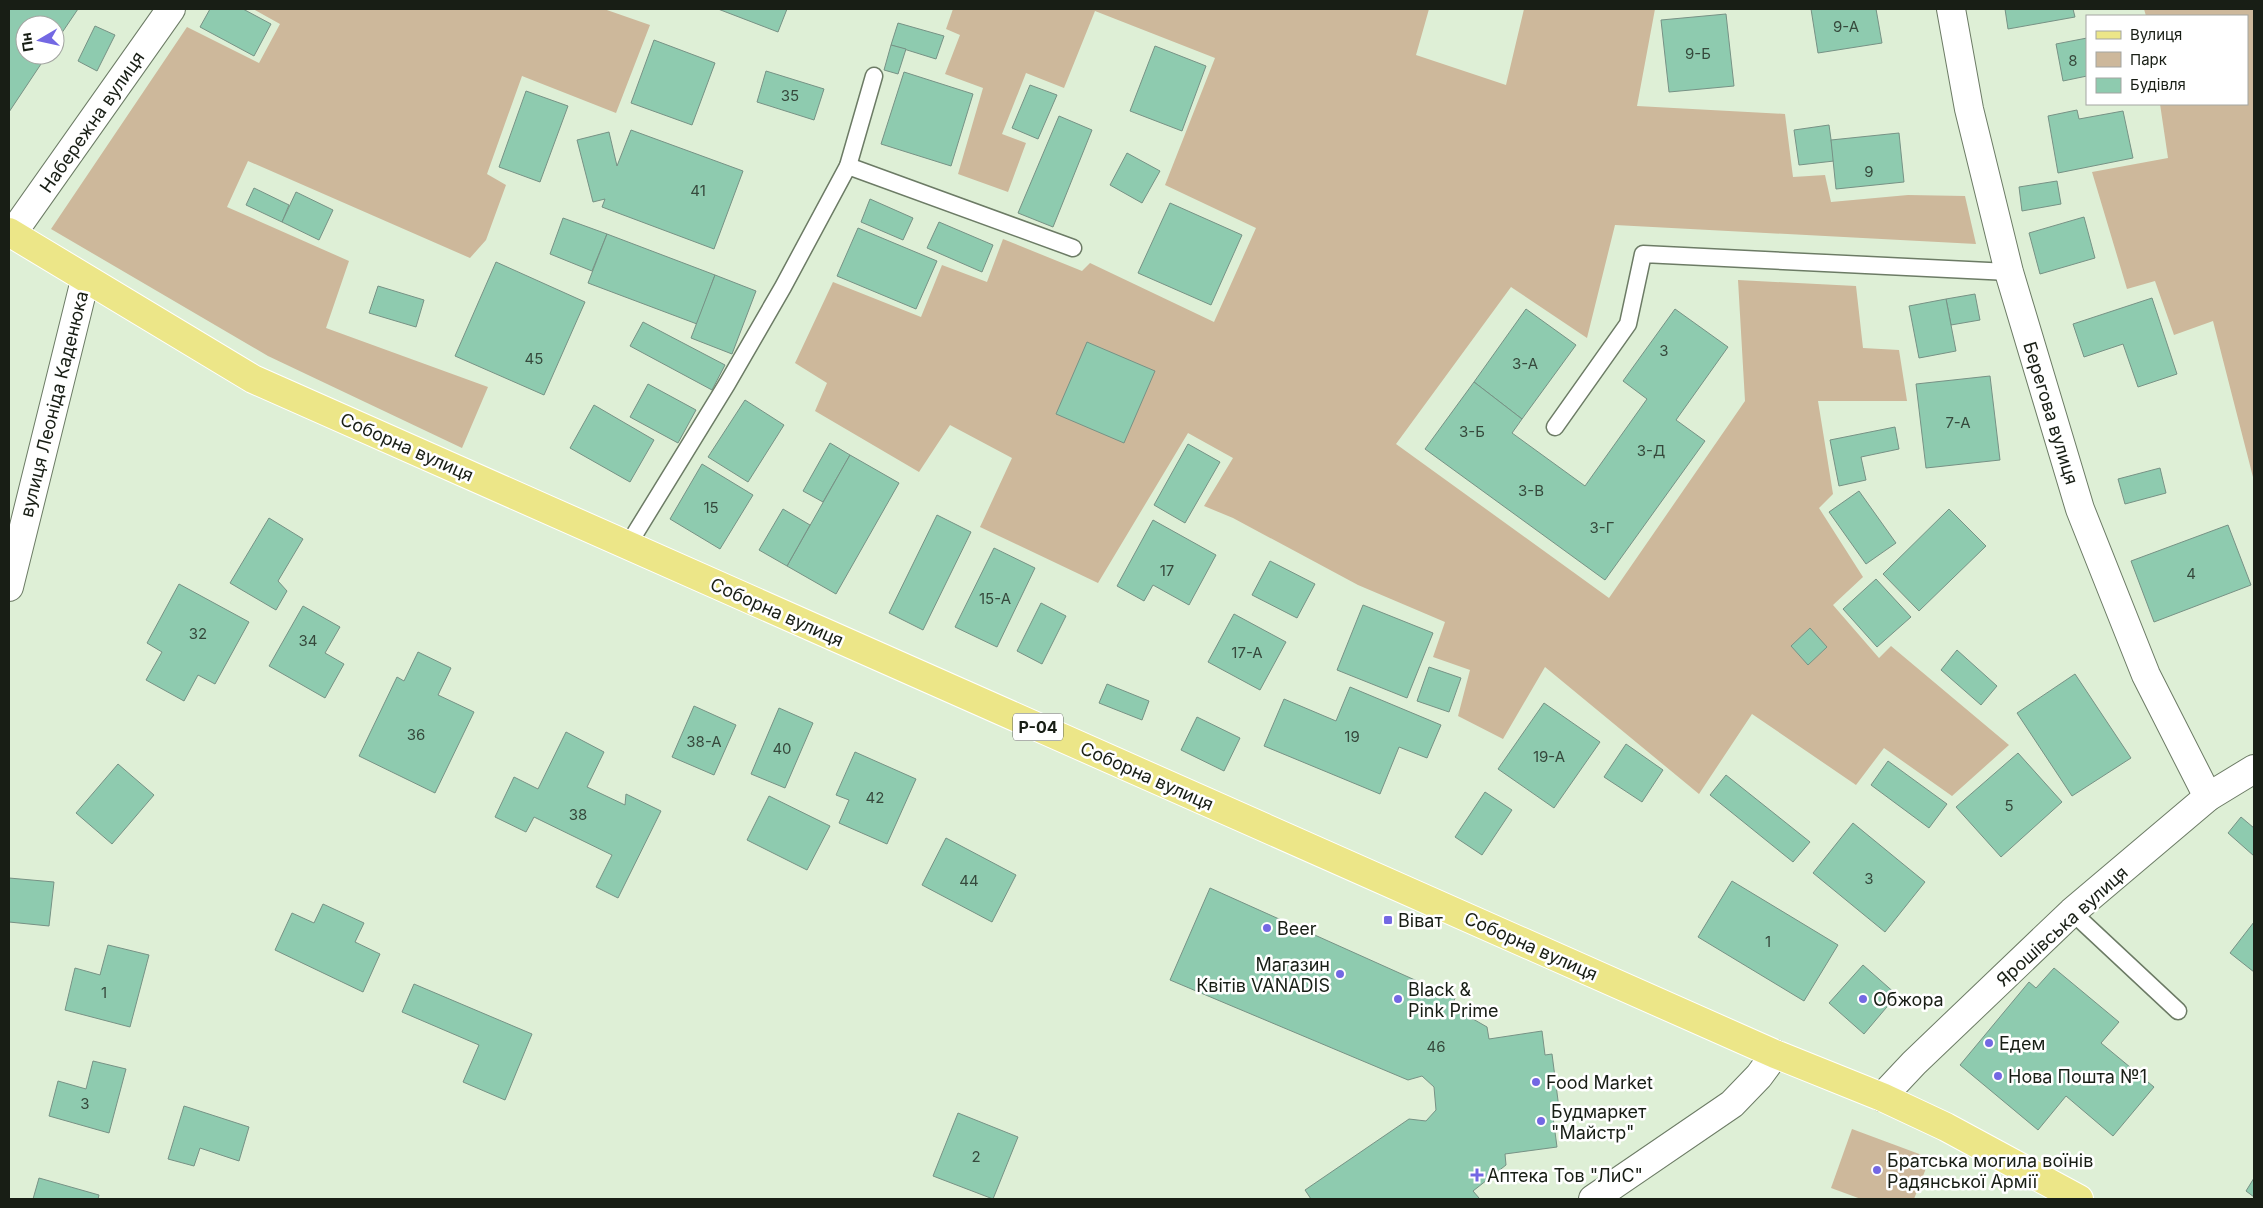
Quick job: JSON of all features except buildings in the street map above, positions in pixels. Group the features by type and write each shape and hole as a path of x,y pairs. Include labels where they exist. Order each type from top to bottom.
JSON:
{"main road":[{"name":"Соборна вулиця","path":"10,233 85,280 253,379 1775,1054 1882,1097 1946,1126 2079,1199"}],"street":[{"name":"Набережна вулиця","path":"10,233 171,9"},
{"name":"Берегова вулиця","path":"1951,9 1969,109 2009,272 2080,509 2146,675 2208,797"},
{"name":"вулиця Леоніда Каденюка","path":"9,587 85,280"},
{"name":"Ярошівська вулиця","path":"1882,1097 1914,1063 2072,912 2208,797 2254,769"},
{"path":"1593,1199 1732,1104 1759,1076 1775,1054"}],"lane":[{"path":"628,545 774,303 848,166 874,76"},
{"path":"848,166 1073,248"},
{"path":"1556,427 1628,324 1643,254 2009,272"},
{"path":"2072,912 2178,1011"}],"green space":[{"path":"253,9 604,9 650,25 616,113 522,76 487,174 506,185 486,240 470,258 248,161 227,207 349,261 326,328 488,387 462,448 268,356 51,229 187,27 259,63 280,24"},
{"path":"953,9 1429,9 1416,55 1506,85 1524,9 1655,9 1637,106 1785,114 1793,177 1825,175 1831,202 1908,195 1965,196 1976,244 1615,225 1587,338 1511,287 1396,444 1609,598 1745,401 1738,280 1856,286 1863,348 1899,350 1907,401 1818,401 1833,494 1819,508 1863,577 1833,605 1879,658 1891,646 2009,745 1952,796 1884,748 1856,785 1752,714 1699,794 1545,667 1503,739 1458,716 1470,670 1433,657 1445,622 1358,585 1233,518 1204,506 1233,458 1188,433 1098,583 980,527 1012,458 950,425 919,472 815,411 827,383 795,363 833,282 921,317 942,265 987,282 1003,239 1082,271 1090,263 1214,322 1256,228 1165,185 1215,58 1095,11 1064,88 1026,73 1002,134 1026,143 1008,192 958,174 983,88 945,74 960,35 946,29"},
{"path":"2144,9 2254,9 2254,481 2213,321 2174,335 2155,281 2127,289 2092,172 2168,158 2160,105 2248,105 2248,15 2146,15"},
{"path":"1852,1129 1930,1158 1914,1199 1861,1199 1831,1188"}],"place":[{"name":"Віват","path":"1388,920"},
{"name":"Beer","path":"1267,928"},
{"name":"Магазин Квітів VANADIS","path":"1340,974"},
{"name":"Black & Pink Prime","path":"1398,999"},
{"name":"Обжора","path":"1863,999"},
{"name":"Едем","path":"1989,1043"},
{"name":"Нова Пошта №1","path":"1998,1076"},
{"name":"Food Market","path":"1536,1082"},
{"name":"Будмаркет \"Майстр\"","path":"1541,1121"},
{"name":"Братська могила воїнів Радянської Армії","path":"1877,1170"},
{"name":"Аптека Тов \"ЛиС\"","path":"1477,1175"}]}
